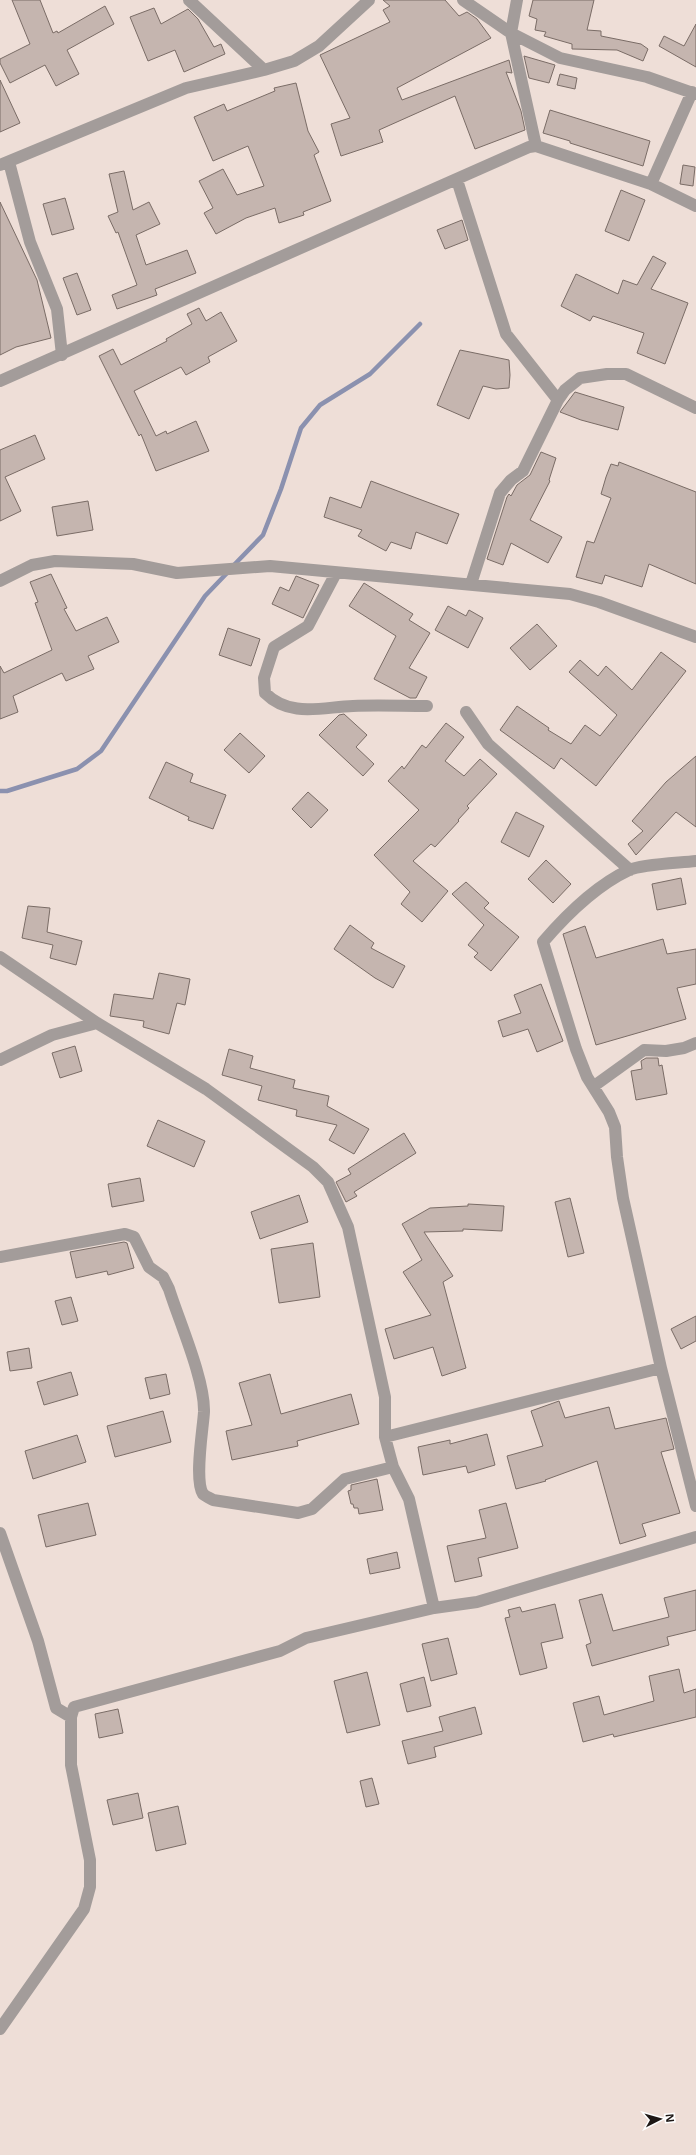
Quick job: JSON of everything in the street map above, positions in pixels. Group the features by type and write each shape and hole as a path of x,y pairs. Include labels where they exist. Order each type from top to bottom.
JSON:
{"street":[{"path":"189,0 264,70"},
{"path":"62,355 57,309 30,242 5,164 186,88 264,70 294,61 319,46 369,0"},
{"path":"463,0 511,33 560,58 647,77 694,93 651,184"},
{"path":"517,0 511,33 536,146"},
{"path":"0,381 62,355 529,147 536,146 651,184 696,206"},
{"path":"457,180 506,334 558,400"},
{"path":"471,584 500,494 511,480 523,471 558,400 565,390 580,378 607,374 626,374 696,408"},
{"path":"0,581 32,565 55,561 133,564 177,572 270,566 336,574 349,572 402,580 471,584 570,594 600,602 696,637"},
{"path":"336,574 308,626 274,647 264,678 265,693 274,702 299,709 320,710 353,706 427,706"},
{"path":"466,712 488,744 630,870"},
{"path":"696,861 630,870 598,890 567,914 543,942 576,1049 588,1077 615,1127 622,1198 696,1506"},
{"path":"0,957 97,1022 206,1089 313,1167 328,1182 348,1227 385,1397 386,1437 393,1467 409,1499 434,1608"},
{"path":"0,1060 52,1035 97,1022"},
{"path":"594,1086 644,1050 666,1051 684,1048 696,1043"},
{"path":"0,1257 124,1234 134,1237 149,1267 163,1277 169,1289 198,1377 203,1396 204,1412 200,1440 200,1487 203,1494 213,1500 298,1513 312,1509 345,1479 393,1467"},
{"path":"386,1437 662,1368"},
{"path":"0,1533 38,1641 56,1708 71,1717"},
{"path":"0,2029 84,1909 90,1887 90,1860 71,1764 71,1717 74,1707 280,1651 306,1638 434,1608 477,1602 696,1537"}],"building":[{"path":"12,0 40,0 53,33 57,31 58,33 105,6 114,24 67,50 79,74 56,86 45,65 10,83 0,63 0,59 30,44"},
{"path":"383,0 445,0 459,16 467,12 477,19 491,38 397,88 402,100 509,60 512,73 506,72 521,111 525,130 475,149 455,96 379,130 383,142 341,156 331,124 350,118 320,55 390,22 383,10 390,6"},
{"path":"533,0 594,0 587,30 601,31 601,36 641,44 648,49 643,61 617,50 572,49 572,44 544,36 546,32 535,30 537,19 529,16"},
{"path":"154,8 161,24 188,9 198,19 214,47 221,44 225,54 184,72 175,50 148,61 130,17"},
{"path":"696,24 696,67 659,46 664,36 684,46"},
{"path":"524,56 555,65 549,83 529,78"},
{"path":"560,74 577,78 575,89 557,85"},
{"path":"0,80 20,123 0,132"},
{"path":"296,83 308,131 319,152 314,155 331,201 303,212 304,215 279,223 275,208 246,218 216,234 204,213 213,208 199,181 223,169 237,195 264,186 248,146 213,161 194,117 224,104 227,111 275,91 274,88"},
{"path":"550,110 650,141 643,166 543,133"},
{"path":"683,165 695,167 693,186 680,184"},
{"path":"124,171 133,210 149,202 160,224 136,235 146,265 187,250 196,273 155,289 157,295 117,309 112,295 137,285 118,232 116,233 108,216 118,212 109,174"},
{"path":"621,190 645,200 629,241 605,231"},
{"path":"65,198 74,229 52,235 43,204"},
{"path":"0,202 37,280 51,338 16,347 0,355"},
{"path":"462,220 468,240 445,249 437,230"},
{"path":"653,256 666,263 651,289 688,303 665,364 637,353 644,333 593,316 590,321 561,306 576,274 618,294 623,280 637,285"},
{"path":"77,273 91,310 77,315 63,278"},
{"path":"199,308 206,321 221,312 237,341 208,357 210,362 186,375 181,367 134,391 156,436 166,431 167,434 196,421 209,451 156,471 141,434 139,436 99,356 113,349 121,365 167,341 166,339 192,324 187,314"},
{"path":"460,350 509,360 509,388 496,389 483,386 469,419 437,405"},
{"path":"575,392 624,407 618,430 581,420 560,412"},
{"path":"35,435 45,459 5,477 21,511 0,521 0,450"},
{"path":"541,452 556,458 549,480 550,481 530,520 562,537 548,563 511,543 503,565 487,559 507,497 509,494 511,496 517,485 530,475"},
{"path":"619,462 696,492 696,584 649,564 642,587 605,575 602,584 576,577 587,541 594,543 611,498 601,494 606,477 611,464 618,466"},
{"path":"371,481 459,514 447,544 416,532 411,549 391,542 386,551 358,536 362,530 324,517 330,497 361,508"},
{"path":"88,501 93,530 57,536 52,507"},
{"path":"51,574 67,608 64,609 76,631 107,617 119,642 88,656 94,669 66,681 62,673 13,696 18,712 0,719 0,666 4,673 52,650 35,603 38,602 30,582"},
{"path":"296,576 319,585 303,618 272,604 280,587 289,591"},
{"path":"364,583 413,614 409,620 430,633 409,668 427,677 416,698 410,698 374,679 396,636 349,606"},
{"path":"448,606 466,616 469,610 483,618 468,648 435,630"},
{"path":"537,624 557,646 530,670 510,648"},
{"path":"228,628 260,639 251,666 219,655"},
{"path":"661,652 686,671 596,786 561,758 554,769 500,730 517,706 549,728 548,730 571,744 585,725 600,736 617,715 569,672 580,660 598,676 606,666 632,690"},
{"path":"344,714 367,735 356,747 374,764 363,776 319,735 339,715"},
{"path":"446,723 464,737 445,761 464,776 480,759 497,774 467,806 469,808 458,820 459,821 435,847 431,844 413,861 448,891 422,922 401,904 410,892 374,855 419,810 388,781 402,766 404,769 422,745 426,748"},
{"path":"240,733 265,756 249,773 224,750"},
{"path":"696,756 696,827 676,812 636,855 628,844 643,831 632,821 666,782"},
{"path":"166,762 193,774 190,782 226,795 213,829 188,820 189,817 149,798"},
{"path":"308,792 328,810 311,828 292,809"},
{"path":"516,812 544,826 529,857 501,842"},
{"path":"546,860 571,884 553,903 528,879"},
{"path":"681,878 686,904 657,910 652,884"},
{"path":"466,882 489,903 484,908 519,937 491,971 474,957 478,953 468,945 484,925 452,894"},
{"path":"28,906 50,908 47,932 82,941 76,965 50,958 53,945 22,938"},
{"path":"350,925 374,943 371,948 405,966 393,988 375,978 334,949"},
{"path":"585,926 596,958 663,939 667,954 696,949 696,984 677,988 686,1019 596,1045 563,934"},
{"path":"159,973 190,979 185,1005 177,1003 169,1034 143,1027 144,1021 110,1016 114,994 153,999"},
{"path":"541,984 563,1041 537,1052 528,1029 503,1037 498,1021 521,1013 514,995"},
{"path":"75,1046 82,1071 60,1078 52,1053"},
{"path":"229,1049 253,1056 250,1068 295,1080 293,1088 329,1096 327,1106 369,1129 354,1154 329,1140 337,1125 296,1116 297,1110 258,1100 262,1086 222,1075"},
{"path":"646,1058 658,1058 659,1066 662,1065 667,1094 636,1100 631,1071 642,1069 641,1061"},
{"path":"158,1120 205,1141 194,1167 147,1146"},
{"path":"404,1133 416,1153 354,1192 357,1196 346,1202 336,1182 351,1174 348,1169"},
{"path":"140,1178 144,1201 112,1207 108,1184"},
{"path":"299,1195 308,1222 260,1239 251,1212"},
{"path":"570,1198 584,1253 568,1257 555,1202"},
{"path":"468,1204 504,1206 502,1231 463,1229 463,1231 424,1232 453,1276 443,1282 466,1368 442,1376 433,1347 394,1359 385,1329 431,1315 403,1272 422,1260 402,1224 430,1208 468,1206"},
{"path":"124,1242 127,1243 134,1268 108,1275 107,1271 76,1278 70,1252"},
{"path":"313,1243 320,1297 279,1303 271,1249"},
{"path":"71,1297 78,1321 62,1325 55,1301"},
{"path":"696,1316 696,1341 681,1349 671,1329"},
{"path":"29,1348 32,1368 10,1371 7,1352"},
{"path":"71,1372 78,1395 44,1405 37,1382"},
{"path":"166,1374 170,1394 150,1399 145,1378"},
{"path":"270,1374 281,1414 351,1394 359,1424 297,1441 298,1446 232,1460 226,1431 252,1425 239,1383"},
{"path":"559,1401 565,1418 609,1407 615,1429 666,1418 674,1449 661,1452 680,1513 642,1524 646,1536 620,1544 597,1461 545,1480 546,1481 516,1489 507,1456 543,1446 531,1411"},
{"path":"163,1411 171,1442 115,1457 107,1426"},
{"path":"487,1434 495,1465 468,1473 466,1466 423,1475 418,1447 450,1440 450,1444"},
{"path":"77,1435 86,1462 33,1479 25,1451"},
{"path":"377,1479 383,1510 359,1514 358,1508 354,1508 353,1504 351,1504 348,1491 351,1490 351,1485"},
{"path":"88,1503 96,1535 46,1547 38,1515"},
{"path":"506,1503 518,1548 478,1558 482,1576 455,1582 447,1546 486,1538 479,1510"},
{"path":"397,1552 400,1568 370,1574 367,1559"},
{"path":"696,1590 696,1630 667,1637 669,1645 592,1666 586,1645 591,1643 579,1600 602,1594 613,1631 669,1617 664,1598"},
{"path":"555,1604 563,1638 541,1643 547,1668 520,1675 505,1618 510,1617 508,1610 520,1607 522,1612"},
{"path":"448,1638 457,1674 431,1681 422,1644"},
{"path":"679,1669 684,1693 696,1689 696,1717 614,1737 613,1734 583,1742 573,1703 599,1696 604,1715 654,1701 649,1676"},
{"path":"367,1672 380,1725 347,1733 334,1681"},
{"path":"424,1677 431,1706 407,1712 400,1684"},
{"path":"475,1707 482,1734 434,1747 436,1757 408,1764 402,1741 443,1731 439,1717"},
{"path":"118,1709 123,1733 99,1738 95,1714"},
{"path":"372,1778 379,1804 366,1807 360,1781"},
{"path":"138,1793 143,1818 113,1825 107,1800"},
{"path":"178,1806 186,1844 156,1851 148,1813"}],"waterway":[{"path":"233,566 263,535 281,489 301,428 320,405 370,374 420,324"},
{"path":"0,791 7,791 77,769 101,751 205,596 228,572"}]}
